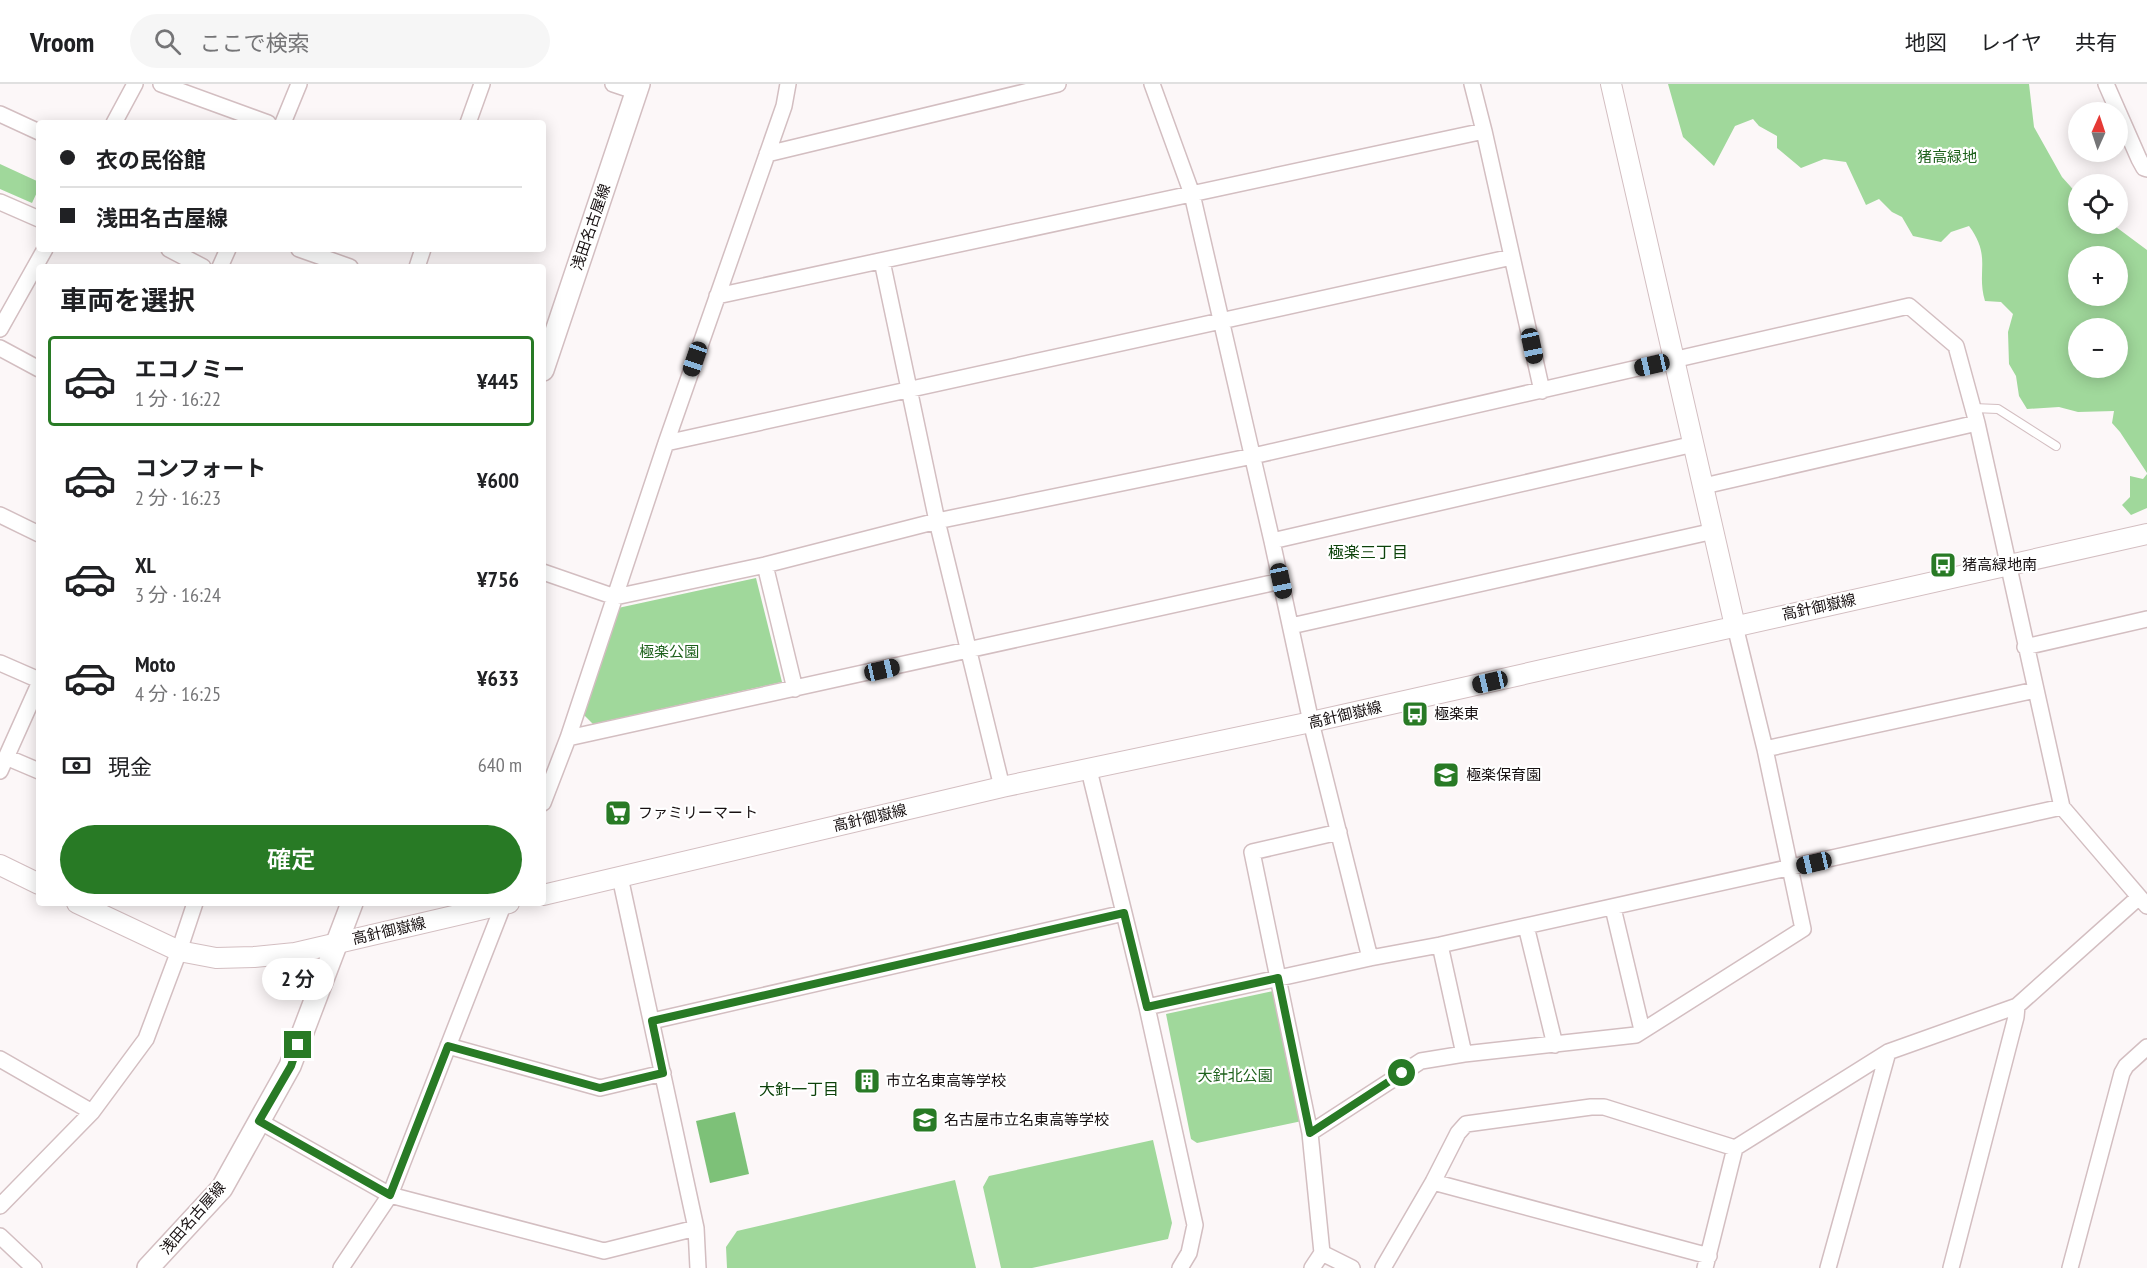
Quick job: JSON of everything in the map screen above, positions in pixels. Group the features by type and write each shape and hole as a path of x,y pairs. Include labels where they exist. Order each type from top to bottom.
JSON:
{"main road":[{"name":"浅田名古屋線","path":"546,361 638,88"},
{"name":"浅田名古屋線","path":"148,1268 222,1188 291,1066 351,906"}],"street":[{"path":"116,120 135,84"},
{"path":"161,84 260,120"},
{"path":"284,120 299,84"},
{"path":"469,120 482,84"},
{"path":"613,84 638,88"},
{"path":"546,795 568,738 666,443 784,106 788,84"},
{"path":"767,154 1058,84"},
{"path":"1152,84 1192,194 1253,456 1311,722 1370,958"},
{"path":"1472,84 1542,391"},
{"path":"1310,1133 1421,1061 1636,1035 1803,930 1765,749 1611,84"},
{"path":"2106,84 2146,166"},
{"path":"0,114 36,131"},
{"path":"717,296 1484,131"},
{"path":"0,202 36,218"},
{"path":"175,252 197,264"},
{"path":"308,252 342,264"},
{"path":"666,443 1512,257"},
{"path":"882,261 937,521 1002,787"},
{"path":"0,329 36,273"},
{"path":"546,573 615,597 765,565 937,521 1253,456 1909,306 1956,346 1975,416 2062,807 2143,902 2017,1006 1888,1052 1735,1148 1707,1262 1433,1182"},
{"path":"0,348 36,367"},
{"path":"1704,486 1975,416"},
{"path":"1272,541 1694,444"},
{"path":"0,515 36,533"},
{"path":"1291,626 1714,531"},
{"name":"高針御嶽線","path":"546,894 1002,787 1311,722 2147,534"},
{"path":"765,565 795,689"},
{"path":"568,738 1281,581"},
{"path":"2025,647 2147,619"},
{"path":"0,663 36,681"},
{"path":"0,771 36,689"},
{"path":"1765,749 2035,690"},
{"path":"6,756 36,770"},
{"path":"1089,770 1147,1007 1195,1226 1189,1253 1180,1268"},
{"path":"1147,1007 1613,908 2062,807"},
{"path":"1312,1268 1322,1253 1310,1133 1252,852 1338,832"},
{"path":"0,865 36,883"},
{"path":"620,878 696,1228 698,1268"},
{"name":"高針御嶽線","path":"83,906 179,951 216,958 295,953 493,906"},
{"path":"0,1206 92,1112 146,1039 194,906"},
{"path":"340,1268 390,1195 505,906"},
{"path":"1613,908 1642,1030"},
{"path":"652,1021 1124,913"},
{"path":"1526,926 1555,1044"},
{"path":"1440,945 1464,1054"},
{"path":"1951,1268 2017,1006"},
{"path":"448,1046 600,1088 663,1073"},
{"path":"2070,1268 2122,1073 2126,1066 2147,1047"},
{"path":"1828,1268 1888,1052"},
{"path":"0,1059 92,1112"},
{"path":"1383,1268 1433,1182 1458,1133 1466,1124 1604,1107 1735,1148"},
{"path":"259,1121 390,1195 604,1251 696,1228"},
{"path":"0,1236 34,1268"},
{"path":"1322,1253 1352,1268"}],"lane":[{"path":"1975,416 1998,409 2056,446"}],"green space":[{"name":"猪高緑地","path":"1668,84 2029,84 2034,127 2068,184 2068,234 2125,234 2147,250 2147,473 2112,423 2114,411 2078,412 2059,407 2027,409 2019,396 2016,376 2009,364 2008,332 2013,314 2001,302 1985,301 1982,255 1976,237 1969,226 1951,232 1941,242 1913,236 1902,217 1892,212 1879,199 1866,205 1846,162 1824,159 1801,168 1777,148 1777,136 1759,126 1753,119 1735,126 1714,166 1683,137"},
{"path":"0,164 36,181 36,194 32,203 0,189"},
{"path":"2147,474 2147,508 2131,515 2122,505 2130,497 2130,476 2143,479"},
{"name":"極楽公園","path":"756,578 782,682 593,724 583,714 618,608"},
{"name":"大針北公園","path":"1273,991 1302,1121 1197,1143 1191,1139 1166,1014"},
{"path":"1153,1140 1172,1223 1168,1239 1032,1268 1001,1268 983,1187 989,1176"},
{"path":"955,1180 976,1268 727,1268 726,1247 737,1231"}],"shaded area":[{"path":"735,1112 749,1174 710,1183 696,1121"}],"place":[{"name":"猪高緑地南","path":"1943,565"},
{"name":"極楽東","path":"1415,714"},
{"name":"極楽保育園","path":"1446,775"},
{"name":"ファミリーマート","path":"618,813"},
{"name":"市立名東高等学校","path":"867,1081"},
{"name":"名古屋市立名東高等学校","path":"925,1120"}],"district":[{"name":"極楽三丁目","path":"1368,552"},
{"name":"大針一丁目","path":"799,1089"}],"route":[{"path":"298,1045 291,1066 259,1121 390,1195 448,1046 600,1088 663,1073 652,1021 1124,913 1147,1007 1278,978 1310,1133 1402,1073"}]}
